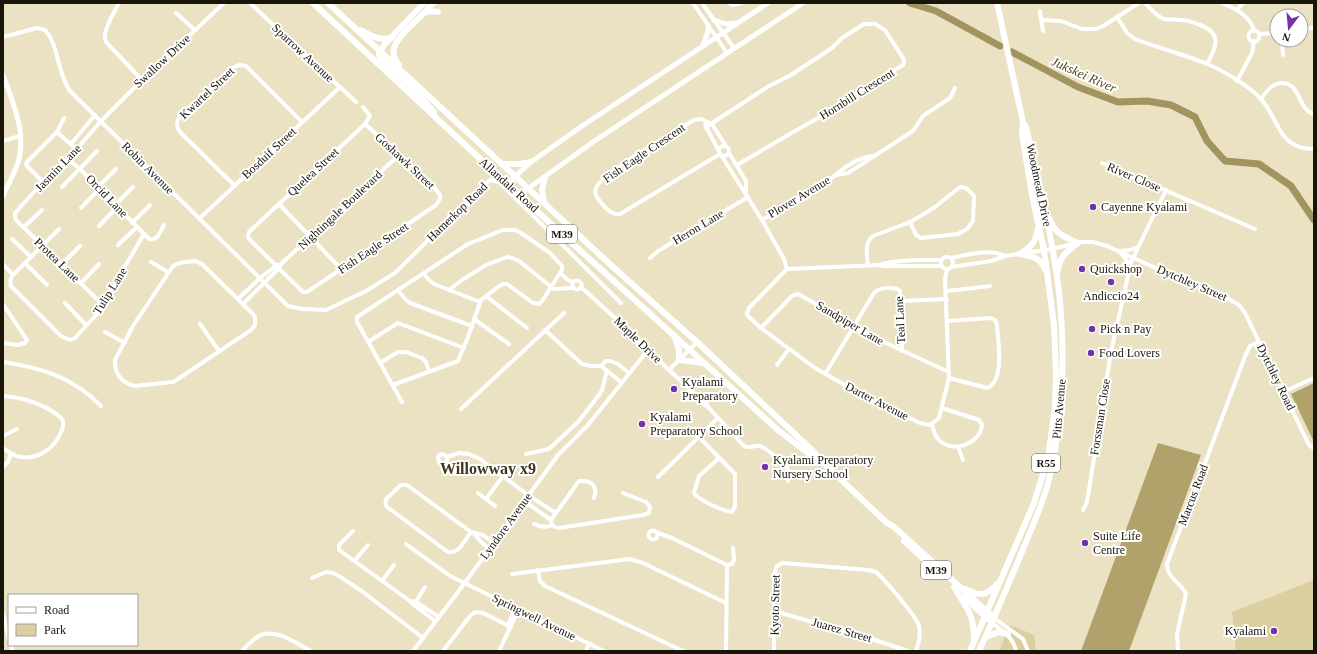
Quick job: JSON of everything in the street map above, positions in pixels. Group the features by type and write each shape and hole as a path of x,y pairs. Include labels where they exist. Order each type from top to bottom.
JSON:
{"main road":[{"name":"Allandale Road","path":"313,3 446,128 778,430 809,454 817,457"},
{"name":"Allandale Road","path":"328,3 613,267 697,342 787,426 814,452 817,457 887,523 898,531 993,620"},
{"path":"424,3 380,51 379,54 380,58 418,94 446,128"},
{"name":"Woodmead Drive","path":"997,3 1023,122 1026,127 1043,203 1052,249"},
{"path":"416,84 394,58 394,50 400,38 432,4"},
{"path":"425,12 438,12"},
{"path":"348,22 376,38 385,39 393,37"},
{"name":"Woodmead Drive","path":"1023,122 1021,129 1032,195 1044,250"},
{"path":"503,164 516,165 531,162"},
{"path":"544,202 542,190 545,177"},
{"path":"1043,203 1052,226 1057,233 1078,243 1066,252 1060,260 1058,266 1058,284"},
{"path":"1019,254 1029,248 1035,241 1038,223"},
{"name":"Pitts Avenue","path":"979,651 1040,505 1053,458 1059,416 1062,364 1062,320 1052,249"},
{"name":"Pitts Avenue","path":"970,651 1034,503 1048,458 1055,407 1056,366 1055,344 1044,250"},
{"path":"1019,254 1032,256 1039,259 1047,274"},
{"path":"673,333 679,350 679,360 706,363"},
{"path":"955,585 972,593 982,594 992,590 1002,578"},
{"path":"955,585 972,616 974,625 974,642"},
{"path":"986,636 999,632 1008,634"}],"street":[{"path":"119,3 104,38 106,42 142,80"},
{"name":"Swallow Drive","path":"101,121 142,80 224,3"},
{"name":"Sparrow Avenue","path":"250,3 356,102"},
{"path":"693,3 727,53"},
{"path":"702,3 734,48"},
{"path":"729,3 733,5 742,3"},
{"path":"507,184 531,162 626,96 723,34 768,3"},
{"path":"519,195 593,142 803,3"},
{"path":"1041,20 1060,21 1082,29 1092,30 1103,26 1139,3"},
{"path":"1145,3 1162,18 1189,21 1212,31 1216,45 1207,64"},
{"path":"1222,3 1237,10 1249,20 1254,30 1259,34 1269,33"},
{"path":"1237,10 1243,3"},
{"path":"1040,11 1043,31"},
{"path":"176,13 195,30"},
{"path":"1117,17 1125,30 1135,39 1207,64 1237,81 1261,99 1287,140 1296,146 1314,149"},
{"path":"714,20 726,24 739,23"},
{"name":"Hornbill Crescent","path":"706,127 769,86 791,75 832,48 842,38 864,24 875,24 885,30 900,52 904,61 902,66 836,108 788,134 737,165"},
{"path":"703,46 708,31 708,25"},
{"name":"Robin Avenue","path":"3,37 40,28 47,32 51,39 66,86 288,306"},
{"path":"1254,30 1251,31 1248,36 1254,41"},
{"path":"1237,81 1252,52 1254,41 1258,39 1259,34"},
{"path":"1283,48 1283,55"},
{"name":"Kwartel Street","path":"234,186 176,127 179,117 232,68 239,65 246,66 302,122"},
{"path":"3,75 18,118 21,144 19,158 3,196"},
{"path":"1261,99 1273,86 1286,83 1291,85 1297,92 1306,109 1314,114"},
{"name":"Bosduif Street","path":"199,219 340,87"},
{"name":"Plover Avenue","path":"762,220 836,175 848,173 913,131 923,116 950,98 955,88"},
{"path":"363,107 370,116 366,124"},
{"name":"Jasmin Lane","path":"70,144 95,115"},
{"path":"43,182 27,166 26,163 57,132 64,118"},
{"name":"Fish Eagle Crescent","path":"704,121 700,119 694,120 605,176 600,181 596,189 596,196 609,211 615,214 620,214 720,153"},
{"name":"Jasmin Lane","path":"15,215 16,211 43,182 68,159 101,121"},
{"path":"704,121 712,124 729,150 729,153 746,181 747,196"},
{"path":"704,121 720,153 762,220 784,259 787,269 879,265 941,266 946,270"},
{"name":"Goshawk Street","path":"366,124 438,191 440,199"},
{"name":"Quelea Street","path":"278,266 249,239 248,236 250,231 366,124"},
{"path":"57,132 76,149"},
{"path":"3,141 20,136"},
{"path":"720,153 722,147 726,146"},
{"path":"62,187 97,151"},
{"path":"720,153 727,156 729,153"},
{"name":"Nightingale Boulevard","path":"243,304 278,266 399,155"},
{"name":"Orcid Lane","path":"68,159 80,169 144,234"},
{"name":"River Close","path":"1102,163 1255,228"},
{"path":"81,208 116,169"},
{"name":"Hamerkop Road","path":"288,306 303,309 326,310 366,292 395,273 490,180 500,184 622,303"},
{"path":"99,226 133,187"},
{"path":"868,265 867,246 870,238 876,234 910,222 935,207 960,187 966,188 974,196 973,221 967,229 958,234 920,238 916,234 910,222"},
{"name":"Forssman Close","path":"1083,510 1087,502 1111,352 1129,268 1132,258 1166,190"},
{"name":"Heron Lane","path":"650,258 658,251 747,196"},
{"name":"Fish Eagle Street","path":"278,266 303,292 308,292 436,205 440,199"},
{"path":"279,204 341,269"},
{"path":"132,223 150,205"},
{"path":"24,228 42,210"},
{"name":"Protea Lane","path":"15,215 15,219 102,304"},
{"path":"144,234 149,239 155,239 164,225"},
{"path":"118,245 136,227"},
{"path":"3,264 13,275 60,228"},
{"path":"393,384 458,361 480,302 486,296 505,283 533,303 538,304 552,287 562,270 562,266 550,253 520,232 508,230 500,231 472,242 356,318 402,402"},
{"name":"Tulip Lane","path":"13,275 10,280 12,286 61,336 69,340 75,338 94,318 144,234"},
{"path":"12,239 31,257"},
{"name":"Dytchley Street","path":"1005,256 1052,249 1078,243 1093,242 1230,299 1239,305"},
{"path":"62,264 80,246"},
{"path":"1119,252 1138,247"},
{"path":"1119,252 1127,261 1129,268"},
{"path":"879,265 904,261 942,260 945,257 951,258 990,253 1000,253 1005,256"},
{"path":"946,270 952,267 991,261 1005,256"},
{"path":"449,290 456,283 486,265 507,258 512,258 519,261 552,287 557,289 573,288 578,290 581,287 580,281 573,282 568,280 560,273"},
{"path":"951,258 954,263 952,267"},
{"path":"941,266 942,260"},
{"path":"195,261 199,262 255,317 254,325 251,330 173,382 150,383 134,386 122,380 117,372 115,360 133,326 168,272 173,266 180,263 195,261"},
{"path":"151,262 168,272"},
{"path":"25,263 47,285"},
{"path":"81,283 99,264"},
{"name":"Nightingale Boulevard","path":"238,299 260,278 278,266"},
{"name":"Darter Avenue","path":"787,269 747,310 748,316 761,328 825,374 859,393 920,423 928,425 932,424"},
{"path":"942,408 976,418 982,423 980,433 977,438 958,447 943,443 938,439 932,424 939,418 949,378 947,291 945,279 946,270"},
{"path":"424,274 433,284 480,302"},
{"path":"573,282 573,288"},
{"path":"947,291 990,286"},
{"name":"Maple Drive","path":"581,287 695,394 699,401 709,408 744,446 749,448 755,446 762,447 788,468 790,475 788,481"},
{"name":"Teal Lane","path":"854,325 876,290 898,289 901,294 902,351"},
{"path":"398,290 410,303 472,326"},
{"name":"Sandpiper Lane","path":"761,328 792,296 796,294 801,295 886,343 949,372"},
{"path":"486,296 527,328"},
{"path":"901,301 947,299"},
{"path":"65,303 86,325"},
{"path":"3,304 27,340 21,345 3,343"},
{"name":"Dytchley Road","path":"1239,305 1245,313 1307,441 1310,446 1314,448"},
{"path":"461,409 564,313"},
{"path":"948,321 990,318 995,320 997,325 999,365 998,374 994,384 989,388 949,378"},
{"path":"474,319 509,344"},
{"path":"368,342 398,323 464,348"},
{"path":"200,324 219,351"},
{"path":"825,374 854,325"},
{"path":"545,330 582,364 601,366 621,382"},
{"path":"105,332 125,343"},
{"path":"669,370 697,342"},
{"name":"Marcus Road","path":"1178,651 1177,634 1186,594 1183,588 1170,576 1167,564 1246,354 1250,346 1259,342"},
{"path":"777,365 789,349"},
{"name":"Lyndore Avenue","path":"413,651 558,455 588,425 648,350"},
{"path":"380,363 398,352 406,352 422,358 426,362 429,371"},
{"path":"601,366 607,361 612,361 629,373"},
{"path":"3,362 33,367 58,376 87,393 100,406"},
{"path":"526,454 549,450 570,431 599,396 607,371"},
{"path":"1283,392 1314,378"},
{"path":"3,396 26,399 36,403 56,414 63,422 58,440 46,452 39,456 17,456 11,454 3,448"},
{"path":"658,477 718,418"},
{"path":"3,436 18,429"},
{"path":"698,437 720,458 732,470 735,476 735,506 732,512 698,497 694,493 699,476 720,458"},
{"path":"958,447 963,460"},
{"path":"447,457 456,453 469,454 480,459 528,495 556,513"},
{"path":"3,467 8,462 11,454"},
{"path":"486,499 503,476"},
{"path":"551,520 579,481 584,481 594,486 596,490 594,498"},
{"path":"472,532 457,551 452,553 448,552 387,507 385,504 386,500 401,485 407,485 472,532 489,549"},
{"path":"478,493 495,506"},
{"path":"524,501 551,520 556,528 648,513 650,507 646,502 622,493"},
{"path":"534,524 542,527 553,525"},
{"path":"353,531 338,547 340,550 410,601 439,617"},
{"path":"472,532 483,535 494,543"},
{"path":"658,533 672,538 727,565 734,562 733,548"},
{"name":"Springwell Avenue","path":"406,544 444,573 604,651"},
{"path":"355,560 368,545"},
{"path":"512,574 625,559 635,559 726,602"},
{"name":"Kyoto Street","path":"774,651 775,569 782,563 869,570 876,572 918,623 920,635 916,651"},
{"path":"382,582 394,565"},
{"path":"726,651 727,565"},
{"path":"538,570 540,581 545,586 568,595 683,651"},
{"path":"312,578 326,572 339,576 363,592 423,638"},
{"path":"415,604 425,587"},
{"path":"415,604 435,622"},
{"path":"499,651 517,608"},
{"name":"Juarez Street","path":"774,611 876,640 908,651"},
{"path":"443,651 470,616 475,612 483,614 509,627"},
{"path":"3,614 5,632"},
{"path":"993,620 1013,640 1016,651"},
{"path":"993,620 1023,639 1028,651"},
{"path":"242,651 259,636 266,634 284,637 311,651"},
{"path":"586,651 589,644"}],"green space":[{"name":"Kyalami","path":"1314,580 1314,651 1236,651 1232,612"},
{"path":"1010,625 1034,635 1036,651 999,651"}],"shaded area":[{"path":"1314,383 1314,442 1291,394"},
{"path":"1158,443 1201,455 1129,651 1081,651"}],"waterway":[{"name":"Jukskei River","path":"910,3 936,11 1000,46"},
{"name":"Jukskei River","path":"1012,52 1078,87 1118,102 1147,101 1171,105 1195,117 1207,141 1225,161 1259,164 1291,186 1314,220"}],"place":[{"name":"Cayenne Kyalami","path":"1093,207"},
{"name":"Quickshop","path":"1082,269"},
{"name":"Andiccio24","path":"1111,282"},
{"name":"Pick n Pay","path":"1092,329"},
{"name":"Food Lovers","path":"1091,353"},
{"name":"Kyalami Preparatory","path":"674,389"},
{"name":"Kyalami Preparatory School","path":"642,424"},
{"name":"Kyalami Preparatory Nursery School","path":"765,467"},
{"name":"Suite Life Centre","path":"1085,543"},
{"name":"Kyalami","path":"1274,631"}],"district":[{"name":"Willowway x9","path":"488,468"}]}
